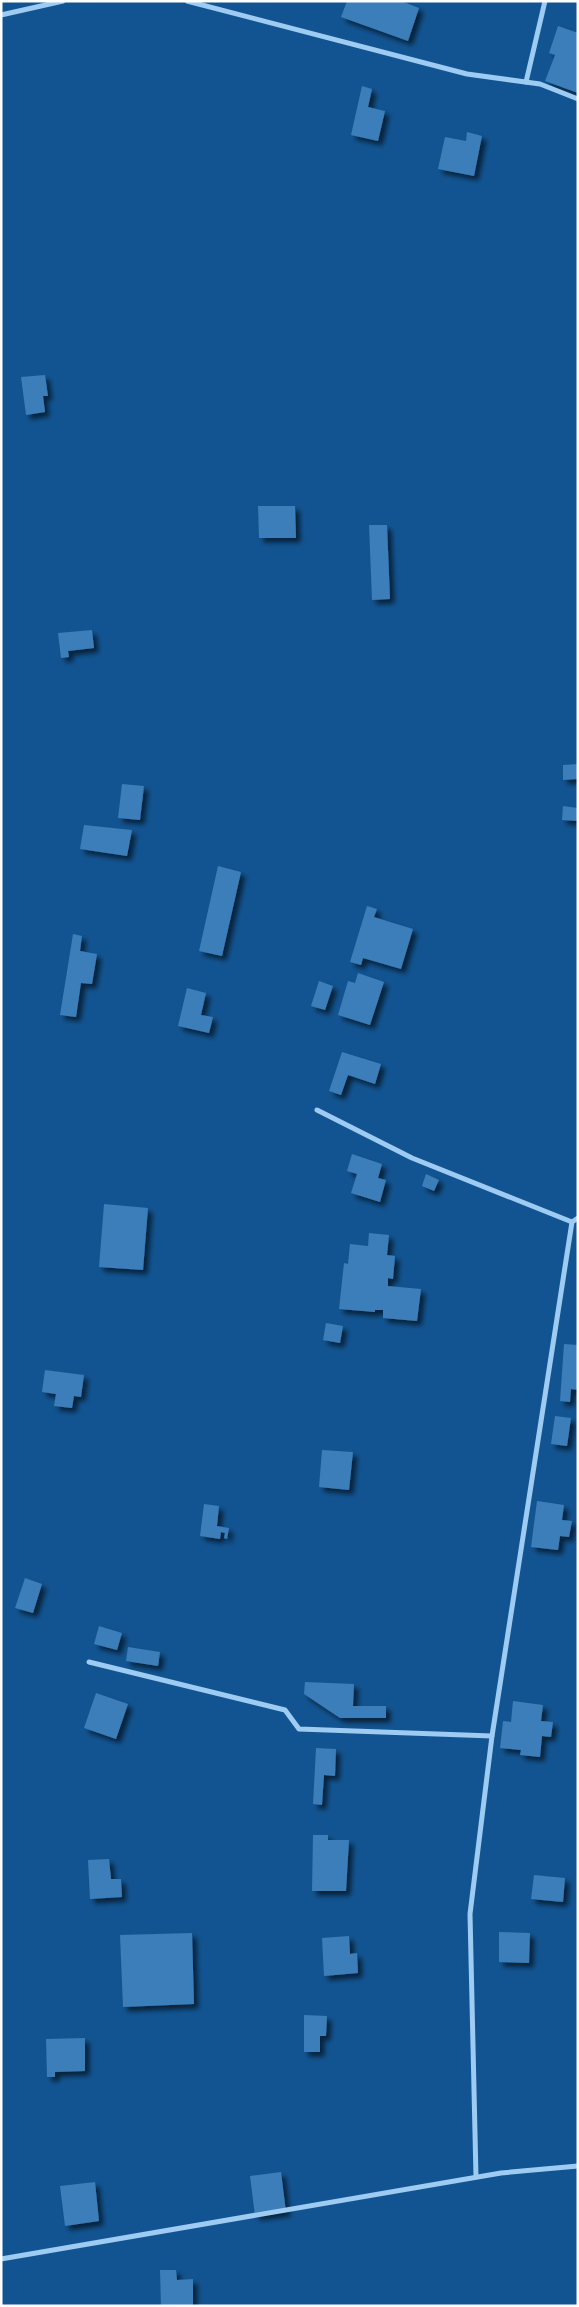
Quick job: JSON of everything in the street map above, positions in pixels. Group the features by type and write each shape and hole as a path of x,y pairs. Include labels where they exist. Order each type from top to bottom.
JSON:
{"street":[{"path":"1,15 63,1"},
{"path":"187,1 467,74 540,84 578,99"},
{"path":"526,82 545,1"},
{"path":"317,1110 412,1158 572,1222"},
{"path":"476,2177 470,1914 492,1736 572,1222 578,1218"},
{"path":"89,1662 285,1710 299,1729 492,1736"},
{"path":"1,2259 476,2177 578,2166"}],"building":[{"path":"347,1 401,1 419,8 408,41 341,17"},
{"path":"558,26 578,33 578,93 545,81 555,55 549,53"},
{"path":"362,86 372,89 368,107 385,111 378,141 351,135"},
{"path":"467,132 482,136 474,176 438,169 445,137 466,141"},
{"path":"45,375 48,396 43,396 45,412 26,415 21,377"},
{"path":"258,506 295,506 296,538 259,538"},
{"path":"369,525 387,525 390,599 372,600"},
{"path":"92,630 94,648 68,651 69,657 61,658 58,633"},
{"path":"578,764 578,779 563,780 563,765"},
{"path":"122,784 144,786 140,820 118,818"},
{"path":"563,806 578,808 578,821 562,820"},
{"path":"84,825 132,830 127,856 80,849"},
{"path":"218,866 241,872 222,956 199,951"},
{"path":"367,906 377,909 374,917 413,929 401,969 363,958 361,965 350,962"},
{"path":"73,934 82,936 80,951 97,954 92,984 81,983 76,1017 60,1015"},
{"path":"358,973 384,982 370,1025 338,1015 348,981 355,983"},
{"path":"319,981 333,986 325,1010 311,1006"},
{"path":"187,988 206,993 201,1015 213,1017 209,1033 178,1026"},
{"path":"342,1052 381,1064 375,1084 348,1075 341,1095 329,1091"},
{"path":"352,1154 382,1164 378,1178 386,1180 380,1202 351,1193 357,1174 347,1171"},
{"path":"426,1174 439,1180 434,1191 422,1186"},
{"path":"104,1204 148,1208 143,1270 99,1267"},
{"path":"369,1233 389,1235 387,1255 395,1256 393,1279 388,1278 388,1286 421,1289 417,1321 383,1318 383,1310 375,1310 375,1312 339,1309 344,1263 348,1264 350,1244 368,1246"},
{"path":"326,1323 343,1326 340,1343 323,1340"},
{"path":"564,1344 578,1345 578,1390 571,1389 570,1402 560,1401"},
{"path":"45,1370 84,1375 81,1397 74,1396 72,1408 54,1406 56,1394 42,1392"},
{"path":"555,1416 571,1418 567,1446 551,1444"},
{"path":"322,1450 353,1452 349,1490 319,1487"},
{"path":"537,1501 564,1505 562,1520 572,1521 569,1537 560,1536 558,1550 531,1547"},
{"path":"204,1504 219,1506 217,1526 229,1528 227,1539 224,1538 225,1533 221,1532 220,1539 200,1536"},
{"path":"25,1578 42,1584 33,1613 15,1608"},
{"path":"99,1626 122,1633 117,1650 94,1644"},
{"path":"128,1647 160,1652 158,1666 126,1661"},
{"path":"305,1682 354,1684 353,1706 386,1706 386,1718 340,1718 304,1694"},
{"path":"96,1693 128,1704 116,1739 84,1728"},
{"path":"513,1701 543,1705 541,1721 553,1722 551,1737 542,1736 540,1757 520,1755 521,1750 500,1748 503,1721 511,1722"},
{"path":"316,1748 336,1749 335,1776 324,1775 322,1805 313,1804"},
{"path":"313,1835 328,1835 328,1840 349,1840 346,1891 312,1891"},
{"path":"109,1859 111,1879 121,1879 122,1897 90,1899 88,1860"},
{"path":"534,1875 565,1878 563,1902 531,1899"},
{"path":"499,1932 530,1933 529,1963 499,1962"},
{"path":"192,1933 194,2004 123,2007 120,1935"},
{"path":"349,1936 350,1954 357,1953 358,1973 324,1976 322,1938"},
{"path":"304,2015 327,2016 326,2036 320,2036 320,2052 304,2052"},
{"path":"85,2038 85,2071 55,2072 55,2077 47,2077 46,2039"},
{"path":"281,2172 286,2212 255,2216 250,2176"},
{"path":"95,2182 99,2221 65,2226 60,2186"},
{"path":"160,2270 176,2270 177,2280 193,2279 193,2306 161,2306"}]}
